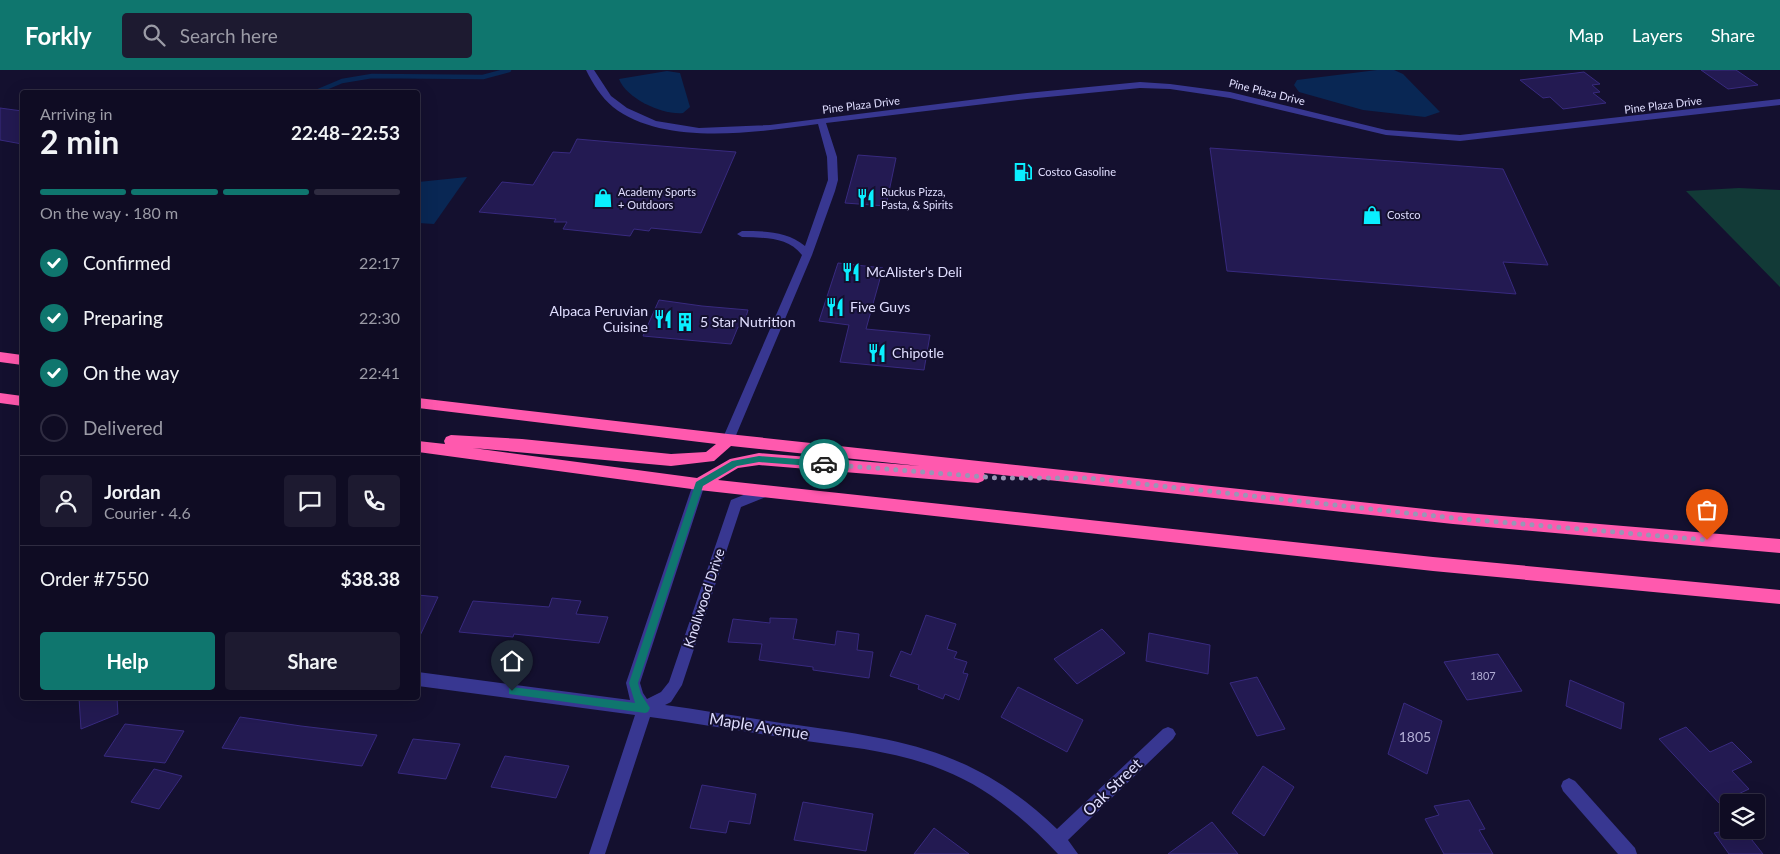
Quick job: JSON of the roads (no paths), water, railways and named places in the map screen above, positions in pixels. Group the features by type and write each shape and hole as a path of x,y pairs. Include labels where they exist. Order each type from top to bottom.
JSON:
{"highway":[{"path":"0,357 20,360"},
{"path":"0,398 20,401"},
{"path":"420,403 728,440 1453,518 1780,546"},
{"path":"420,439 522,445 671,460 709,457 720,450 728,440"},
{"path":"420,446 699,484 1433,564 1780,597"},
{"path":"699,484 730,465 759,459 998,478 1088,478"}],"street":[{"name":"Pine Plaza Drive","path":"590,70 597,85 615,105 633,115 655,123 713,131 821,121 1140,85 1176,86 1208,90 1377,131 1460,138 1780,102"},
{"path":"728,440 807,255 833,180 832,157 821,121"},
{"path":"742,234 787,238 801,246 807,255"},
{"path":"597,854 645,708 636,696 634,683 699,484"},
{"name":"Knollwood Drive","path":"645,708 666,697 675,685 736,504 766,491"},
{"name":"Maple Avenue","path":"420,678 645,708 904,750 969,774 1001,794 1057,840 1070,854"},
{"name":"Oak Street","path":"1057,840 1168,734"},
{"path":"1569,786 1629,854"}],"water":[{"path":"1377,70 1394,70 1403,74 1440,112 1425,117 1363,110 1299,92 1294,85 1297,80"},
{"path":"667,71 680,73 690,107 683,113 665,111 646,104 629,93 619,79"},
{"path":"467,177 434,224 420,223 420,182"}],"waterway":[{"path":"321,90 342,81 372,76 483,77 509,70"}],"place":[{"name":"Costco Gasoline","path":"1023,172"},
{"name":"Academy Sports + Outdoors","path":"603,198"},
{"name":"Ruckus Pizza, Pasta, & Spirits","path":"866,198"},
{"name":"Costco","path":"1372,215"},
{"name":"McAlister's Deli","path":"851,272"},
{"name":"Five Guys","path":"835,307"},
{"name":"Alpaca Peruvian Cuisine","path":"663,319"},
{"name":"5 Star Nutrition","path":"685,322"},
{"name":"Chipotle","path":"877,353"}]}
